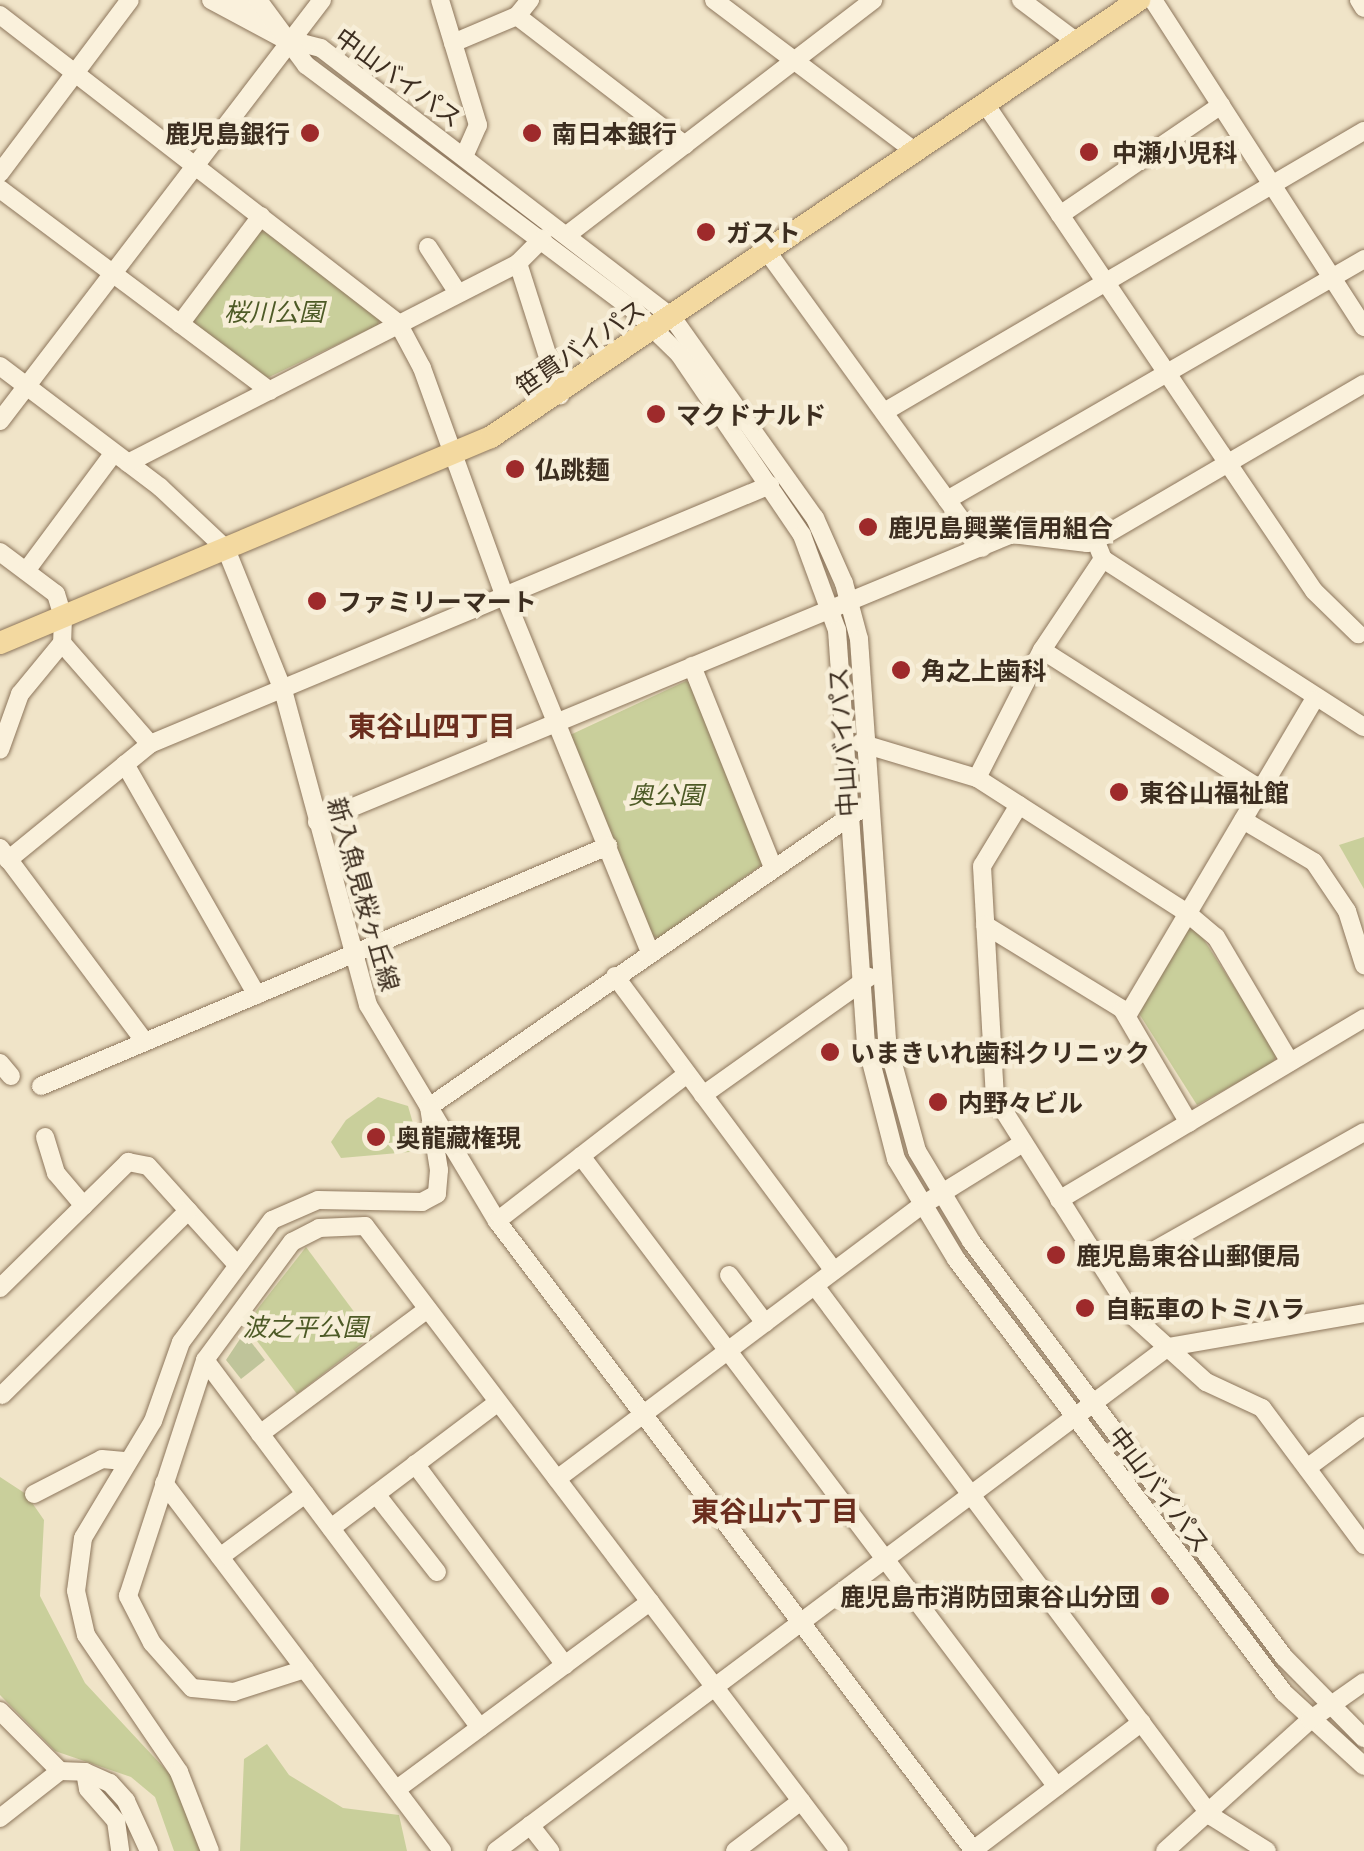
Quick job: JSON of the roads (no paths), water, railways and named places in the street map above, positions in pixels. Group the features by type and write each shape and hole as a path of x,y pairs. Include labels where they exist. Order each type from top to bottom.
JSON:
{"main road":[{"name":"笹貫バイパス","path":"0,643 454,454 560,395 1139,0"}],"street":[{"path":"0,173 130,0"},
{"path":"211,0 291,41"},
{"path":"237,0 291,41"},
{"path":"258,0 291,41"},
{"path":"0,421 322,0"},
{"path":"440,0 478,125 464,156"},
{"path":"454,42 517,16 530,0"},
{"path":"714,0 916,152"},
{"path":"567,235 874,0"},
{"path":"1021,0 1077,42"},
{"path":"1153,0 1364,327"},
{"path":"1359,0 1364,8"},
{"path":"0,15 398,323 454,454 506,597 650,952"},
{"path":"517,16 685,145"},
{"name":"中山バイパス","path":"291,41 321,48 567,235 663,323 816,518 842,606 869,744 880,973 894,1081 939,1194 1284,1657 1364,1738"},
{"name":"中山バイパス","path":"291,41 306,65 663,323 678,354 770,486 842,606 860,980 883,1124 921,1206 1072,1416 1310,1720 1364,1766"},
{"path":"986,105 1314,591 1358,634"},
{"path":"1060,215 1221,105"},
{"path":"884,412 1364,131"},
{"path":"0,189 270,391"},
{"path":"180,324 261,216"},
{"path":"26,572 120,459 270,391 518,263 542,238"},
{"path":"428,247 458,292"},
{"path":"770,254 982,548"},
{"path":"947,500 1364,259"},
{"path":"518,263 560,395"},
{"path":"0,366 226,548"},
{"path":"317,822 1012,534 1096,539 1364,384"},
{"path":"145,1042 4,854 150,744 770,486"},
{"path":"1096,539 1103,559 1314,700 1364,727"},
{"name":"新入魚見桜ヶ丘線","path":"210,1851 179,1772 95,1656 79,1616 76,1591 83,1538 161,1405 181,1342 237,1265 289,1209 318,1200 422,1202 437,1194 429,1107 368,1005 283,690 226,548"},
{"path":"0,552 56,594 63,616 62,644 20,694 0,750"},
{"path":"977,778 1042,650 1103,559"},
{"path":"62,644 150,744"},
{"path":"1042,650 1260,790"},
{"path":"692,666 772,866"},
{"path":"1126,1016 1314,700"},
{"path":"847,740 977,778 1187,913 1216,937 1290,1062"},
{"path":"126,764 257,994"},
{"path":"872,804 772,866 429,1107 497,1221 973,1851 1142,1722"},
{"path":"1019,806 982,866 995,1097 1114,1291 1206,1382 1262,1408 1364,1545"},
{"path":"1243,820 1314,862 1347,911 1364,966"},
{"path":"41,1086 608,846"},
{"path":"985,925 1126,1016 1189,1123"},
{"path":"703,1094 860,980 880,973"},
{"path":"614,976 834,1271"},
{"path":"1059,1200 1364,1018"},
{"path":"497,1221 687,1074"},
{"path":"1153,1251 1364,1132"},
{"path":"45,1137 56,1173 84,1206"},
{"path":"557,1479 921,1206 1023,1143"},
{"path":"581,1156 1056,1787"},
{"path":"0,1288 128,1162 148,1166 237,1265"},
{"path":"363,1199 365,1226 839,1851"},
{"path":"2,1395 188,1211"},
{"path":"305,1669 234,1692 192,1688 152,1643 128,1596 205,1360 292,1242 319,1228 365,1226"},
{"path":"729,1275 765,1324"},
{"path":"815,1286 1211,1816 1267,1851"},
{"path":"260,1434 428,1308"},
{"path":"496,1851 1072,1416 1168,1348 1364,1312"},
{"path":"205,1360 480,1727"},
{"path":"331,1528 498,1402"},
{"path":"1306,1468 1364,1426"},
{"path":"34,1494 102,1459 127,1461"},
{"path":"415,1464 565,1665"},
{"path":"164,1483 442,1851"},
{"path":"220,1557 305,1494"},
{"path":"376,1494 437,1572"},
{"path":"396,1790 650,1602"},
{"path":"1165,1851 1211,1816 1310,1720 1364,1682"},
{"path":"0,1711 60,1771"},
{"path":"0,1818 60,1771 85,1772 110,1783 126,1800 150,1851"},
{"path":"85,1772 88,1788 116,1822 120,1851"},
{"path":"735,1851 801,1801"},
{"path":"530,1825 550,1851"}],"place":[{"name":"鹿児島銀行","path":"310,133"},
{"name":"南日本銀行","path":"532,133"},
{"name":"中瀬小児科","path":"1089,152"},
{"name":"ガスト","path":"706,232"},
{"name":"マクドナルド","path":"656,414"},
{"name":"仏跳麺","path":"515,469"},
{"name":"鹿児島興業信用組合","path":"868,527"},
{"name":"ファミリーマート","path":"317,601"},
{"name":"角之上歯科","path":"901,670"},
{"name":"東谷山福祉館","path":"1119,792"},
{"name":"いまきいれ歯科クリニック","path":"830,1052"},
{"name":"内野々ビル","path":"938,1102"},
{"name":"奥龍藏権現","path":"376,1137"},
{"name":"鹿児島東谷山郵便局","path":"1056,1255"},
{"name":"自転車のトミハラ","path":"1085,1308"},
{"name":"鹿児島市消防団東谷山分団","path":"1160,1596"}],"district":[{"name":"東谷山四丁目","path":"432,725"},
{"name":"東谷山六丁目","path":"775,1510"}],"park label":[{"name":"桜川公園","path":"274,311"},
{"name":"奥公園","path":"666,794"},
{"name":"波之平公園","path":"305,1326"}]}
